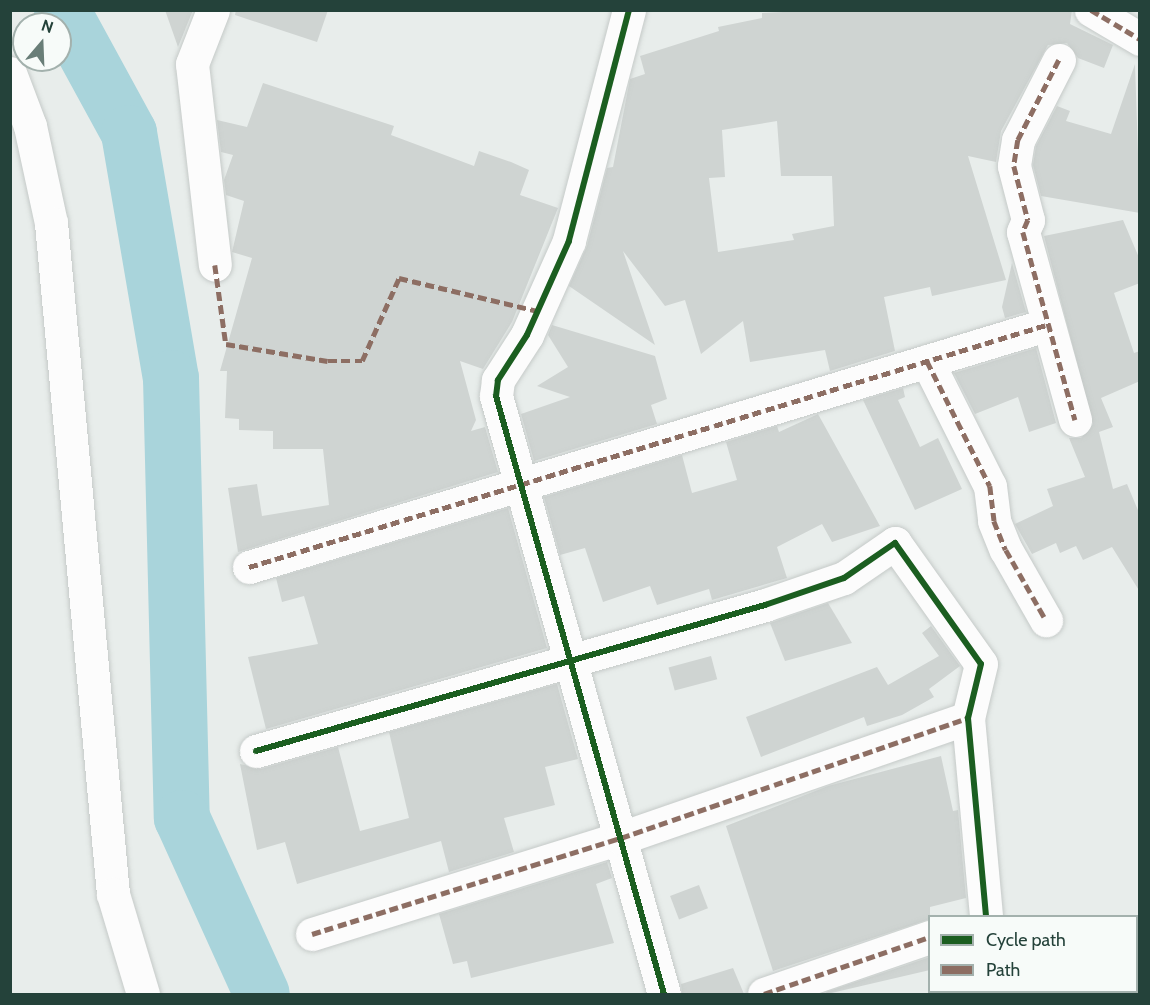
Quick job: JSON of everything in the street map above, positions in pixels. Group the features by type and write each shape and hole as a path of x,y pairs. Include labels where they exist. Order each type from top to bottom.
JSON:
{"street":[{"path":"213,10 192,64 215,265"},
{"path":"629,10 569,241 527,335 498,380 496,396 664,994"},
{"path":"1091,10 1140,39"},
{"path":"1059,60 1018,140 1014,166 1028,220 1023,232 1046,325 1074,420"},
{"path":"10,73 30,126 51,222 113,894 143,994"},
{"path":"249,567 1046,325"},
{"path":"927,361 990,486 994,521 1006,550 1046,620"},
{"path":"256,752 570,657 777,601 844,578 895,543 981,664 968,718 986,915"},
{"path":"312,934 621,838 968,718"},
{"path":"764,994 928,938"}],"building":[{"path":"165,10 193,10 178,47"},
{"path":"236,10 328,10 317,42 235,15"},
{"path":"825,10 1072,10 1070,24 1113,45 1104,68 1078,58 1067,43 1048,45 1001,131 996,162 968,156 1006,280 932,296 930,287 884,297 895,351 830,371 825,350 750,362 743,321 701,354 685,300 665,306 623,251 655,345 569,286 587,246 607,168 613,167 630,79 645,74 640,56 719,31 718,27 762,18 762,13","holes":["777,121 781,176 832,176 834,226 792,234 794,240 718,252 709,178 725,177 722,130"]},
{"path":"1135,64 1140,213 1041,196 1033,165 1036,146 1057,106 1070,111 1066,121 1111,134"},
{"path":"263,83 394,126 391,135 474,166 479,151 511,162 529,170 520,195 558,208 512,322 483,369 460,361 476,420 471,431 485,427 498,472 238,552 228,488 257,484 262,516 329,505 323,449 273,449 273,431 239,430 239,419 225,418 227,371 220,371 252,258 232,252 244,201 226,195 224,180 233,155 221,152 217,120 247,127"},
{"path":"1123,220 1140,260 1140,283 1114,293 1134,353 1140,351 1140,381 1101,398 1113,427 1099,432 1113,489 1127,484 1140,515 1140,592 1112,547 1083,560 1076,546 1060,553 1056,543 1032,554 1015,524 1053,506 1047,489 1085,477 1069,438 1081,438 1093,424 1044,236"},
{"path":"1012,263 1026,312 1005,318 1002,307"},
{"path":"552,325 655,356 667,399 651,405 657,424 534,461 521,414 570,397 537,386 568,367 548,335"},
{"path":"1036,348 1056,423 1029,432 1018,397 975,414 954,373"},
{"path":"903,388 905,397 898,400 920,447 938,438 962,489 915,510 863,400"},
{"path":"818,414 880,526 832,542 822,524 777,547 787,578 712,600 709,589 657,605 650,586 603,602 585,548 560,555 544,497 682,455 692,493 737,480 726,442 777,426 779,432"},
{"path":"508,508 547,648 266,729 248,657 318,644 304,596 282,602 276,578"},
{"path":"828,603 852,643 785,661 770,623"},
{"path":"931,626 960,666 929,689 934,697 902,715 867,726 864,717 761,757 746,717 877,667 888,685 939,656 922,633"},
{"path":"711,656 717,679 675,691 668,667"},
{"path":"557,684 578,759 545,767 555,805 504,818 514,852 449,872 441,841 297,884 285,842 257,850 240,764 261,769 338,747 360,831 409,818 389,732"},
{"path":"941,756 953,811 958,810 966,898 930,907 928,920 773,971 726,826 828,786"},
{"path":"607,862 612,878 596,884 614,943 471,978 467,961 453,964 439,914"},
{"path":"699,885 708,908 679,919 670,896"},
{"path":"928,958 928,970 827,994 826,992"},
{"path":"733,968 744,994 682,994 681,984"}],"waterway":[{"path":"62,10 129,133 171,378 182,818 262,994"}],"marked path":[{"path":"1091,10 1140,39"},
{"path":"1059,60 1018,140 1014,166 1028,220 1023,232 1075,420"},
{"path":"215,265 226,344 328,361 362,361 399,278 537,311"},
{"path":"249,567 1046,325"},
{"path":"927,361 990,486 994,521 1006,550 1046,620"},
{"path":"312,934 621,838 968,718"},
{"path":"764,994 928,938"}],"cycle path":[{"path":"629,10 569,241 527,335 498,380 496,396 664,994"},
{"path":"256,751 765,605 844,578 895,543 981,664 968,718 986,915"}]}
